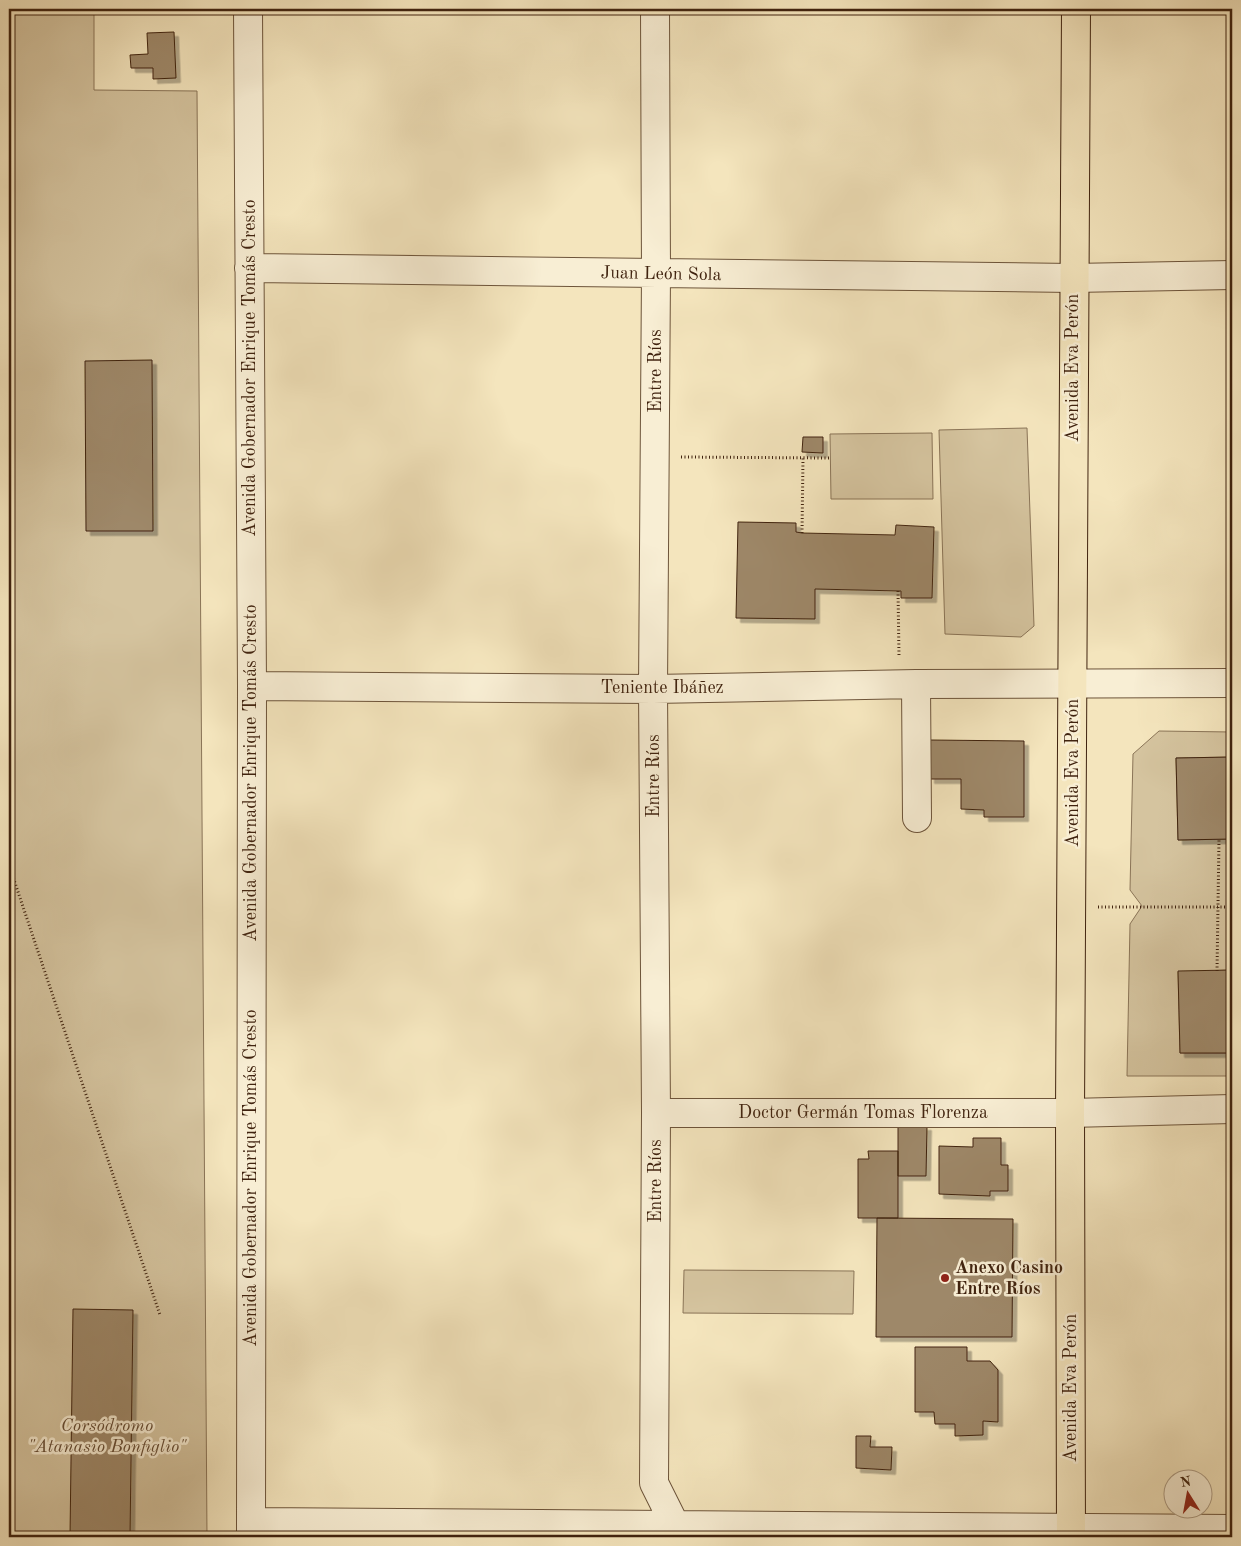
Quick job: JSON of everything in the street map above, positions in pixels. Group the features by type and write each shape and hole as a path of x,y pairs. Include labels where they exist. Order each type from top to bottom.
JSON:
{"main road":[{"name":"Avenida Eva Perón","path":"1072,1533 1070,1112 1073,278 1076,9"}],"street":[{"name":"Avenida Gobernador Enrique Tomás Cresto","path":"248,9 252,686 251,1530"},
{"name":"Entre Ríos","path":"656,9 656,458 653,688 656,1113 654,1483 675,1531"},
{"name":"Juan León Sola","path":"249,268 1073,278 1232,275"},
{"name":"Teniente Ibáñez","path":"252,686 653,688 908,684 1232,683"},
{"path":"908,684 917,818"},
{"name":"Doctor Germán Tomas Florenza","path":"656,1113 1070,1112 1232,1109"},
{"path":"251,1530 1072,1533 1232,1529"}],"path":[{"path":"656,458 830,458"},
{"path":"802,533 803,458"},
{"path":"898,591 908,684"},
{"path":"1217,971 1219,839"},
{"path":"9,865 160,1315"},
{"path":"1072,907 1232,907"}],"green space":[{"name":"Corsódromo \"Atanasio Bonfiglio\"","path":"9,9 94,9 94,90 197,91 207,1537 9,1537"},
{"path":"1027,428 1034,626 1021,637 945,634 939,430"},
{"path":"932,433 933,499 831,499 830,434"},
{"path":"1159,731 1232,732 1232,757 1176,758 1178,840 1232,839 1232,970 1178,972 1180,1053 1232,1053 1232,1076 1127,1076 1130,924 1142,906 1130,890 1133,754"},
{"path":"684,1270 854,1271 853,1314 683,1313"}],"building":[{"path":"174,32 176,78 153,79 153,68 131,68 130,55 148,54 147,33"},
{"path":"152,360 153,531 86,531 85,361"},
{"path":"803,437 823,437 823,453 802,452"},
{"path":"738,522 796,523 796,532 802,533 895,535 896,525 934,527 932,598 901,598 901,591 815,589 815,619 736,618"},
{"path":"930,740 1024,741 1024,817 984,817 984,810 961,809 961,779 930,779"},
{"path":"1232,757 1232,839 1178,840 1176,758"},
{"path":"1232,970 1232,1053 1180,1053 1178,971"},
{"path":"898,1126 927,1126 926,1176 898,1176"},
{"path":"973,1138 1001,1138 1001,1165 1008,1165 1008,1191 990,1191 990,1196 939,1194 939,1146 973,1147"},
{"path":"868,1151 898,1151 898,1218 858,1218 858,1159 869,1159"},
{"name":"Anexo Casino Entre Ríos","path":"877,1218 1013,1219 1012,1337 876,1337"},
{"path":"73,1309 133,1310 130,1537 70,1537"},
{"path":"915,1347 967,1347 967,1361 990,1361 998,1370 998,1422 983,1421 983,1435 955,1436 955,1424 935,1424 934,1412 915,1412"},
{"path":"856,1436 871,1436 870,1447 892,1447 891,1470 856,1468"}],"place":[{"name":"Anexo Casino Entre Ríos","path":"945,1278"}]}
